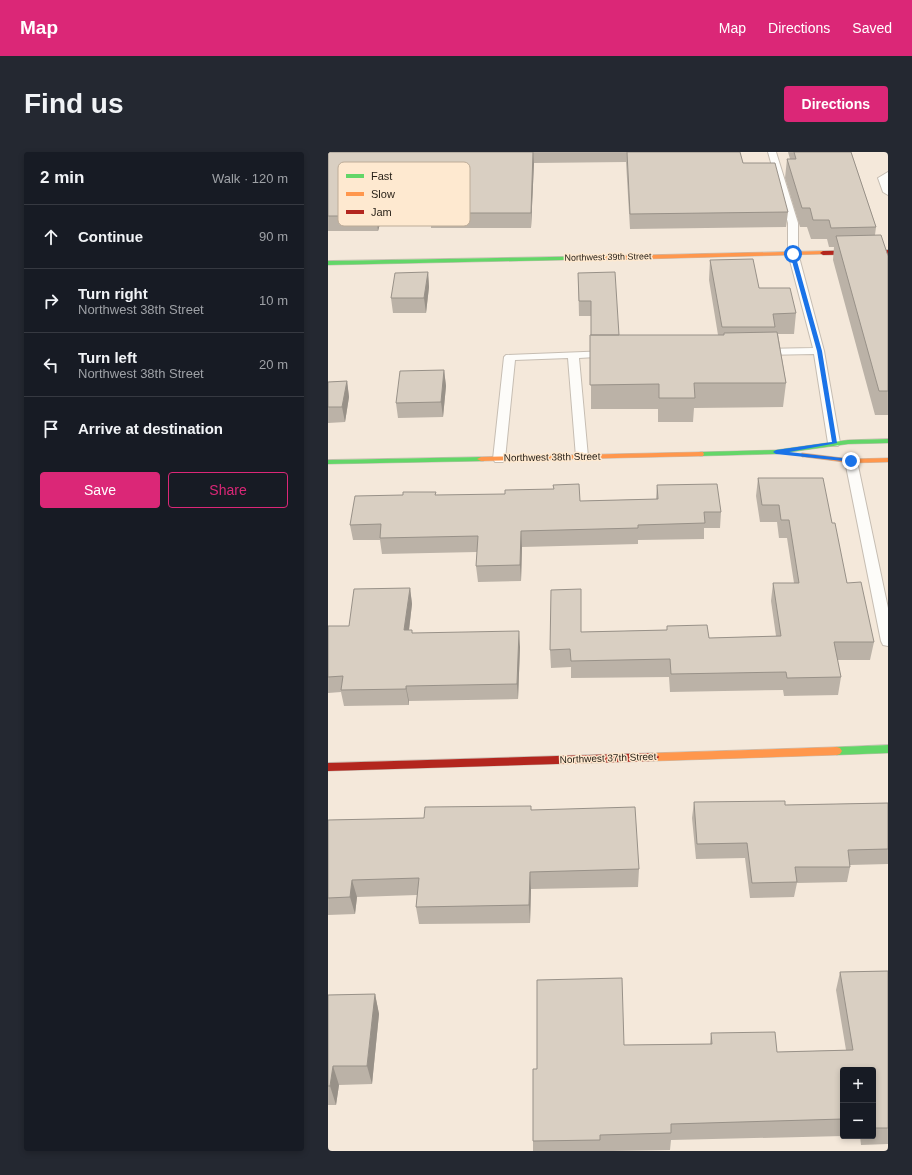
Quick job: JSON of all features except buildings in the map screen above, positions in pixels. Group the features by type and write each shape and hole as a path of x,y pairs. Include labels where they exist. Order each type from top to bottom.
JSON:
{"street":[{"name":"Northwest 39th Street","path":"328,262 888,252"},
{"name":"Northwest 38th Street","path":"328,462 776,452 834,443 888,441"},
{"name":"Northwest 38th Street","path":"776,452 851,461 888,460"},
{"name":"Northwest 37th Street","path":"328,767 888,749"}],"lane":[{"path":"772,152 792,223 793,254 819,351 834,443"},
{"path":"888,175 884,178 888,192"},
{"path":"748,352 819,351"},
{"path":"499,458 510,357 621,354"},
{"path":"573,355 582,457"},
{"path":"851,461 888,641"}],"traffic: fast":[{"path":"328,263 607,258"},
{"path":"700,454 776,452 848,442 888,441"},
{"path":"328,462 481,459"},
{"path":"837,751 888,749"}],"traffic: slow":[{"path":"607,258 823,253"},
{"path":"481,459 700,454"},
{"path":"805,455 851,461 888,460"},
{"path":"654,757 837,751"}],"traffic: jam":[{"path":"823,253 888,252"},
{"path":"328,767 654,757"}],"route":[{"path":"793,254 819,351 834,443 776,452 851,461"}]}
